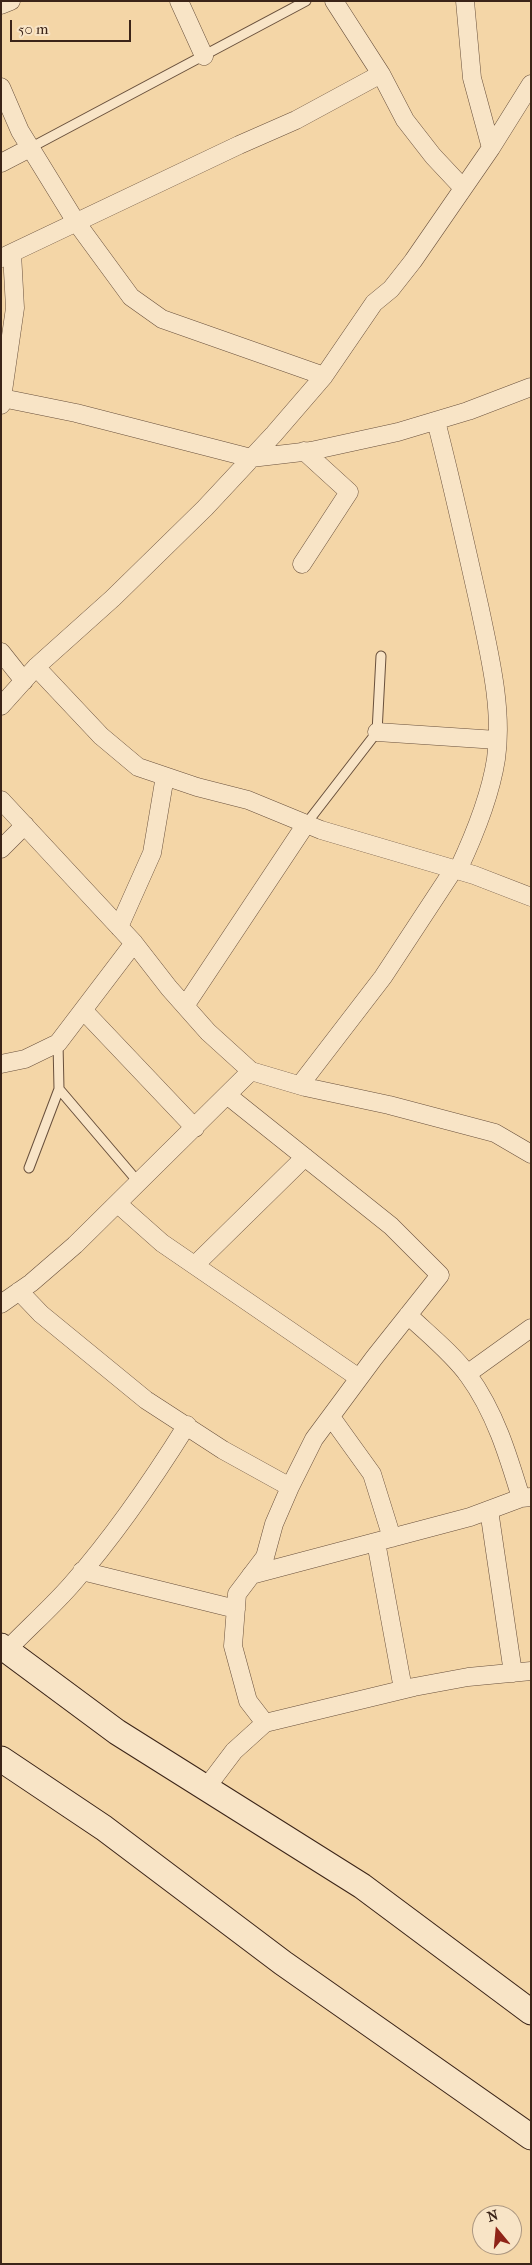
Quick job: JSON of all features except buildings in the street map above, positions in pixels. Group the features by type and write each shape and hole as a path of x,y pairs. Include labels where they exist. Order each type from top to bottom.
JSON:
{"main road":[{"path":"4,1648 117,1732 362,1886 531,2012"},
{"path":"1,1759 104,1828 283,1963 531,2137"}],"street":[{"path":"1,5 12,1"},
{"path":"179,1 204,56"},
{"path":"334,1 381,74 404,120 433,156 463,188"},
{"path":"465,1 472,78 491,148"},
{"path":"381,74 296,120 7,256 15,308 2,402 76,413 251,458 304,451 398,432 531,387"},
{"path":"1,706 36,667 113,598 251,458 324,376 374,303 390,289 413,261 491,148 531,84"},
{"path":"1,87 20,131 30,148 76,222 131,297 162,319 324,376"},
{"path":"1,163 30,148"},
{"path":"300,1085 383,976 456,870 485,804 496,759 497,740 492,669 452,484 436,420"},
{"path":"302,564 349,492 304,451"},
{"path":"1,652 24,681"},
{"path":"36,667 101,736 138,766 197,787 248,800 306,824 456,870 531,897"},
{"path":"377,732 497,740"},
{"path":"119,927 152,853 165,776"},
{"path":"1,800 134,943 168,988 208,1032 251,1071 494,1133 531,1154"},
{"path":"185,1006 306,824"},
{"path":"1,849 26,825"},
{"path":"1,1064 25,1059 58,1043 134,943"},
{"path":"82,1010 195,1128"},
{"path":"1,1304 75,1245 251,1071"},
{"path":"227,1095 391,1226 440,1274 314,1439 274,1524 265,1557 237,1594 233,1646 248,1701 265,1723"},
{"path":"195,1265 305,1157"},
{"path":"118,1204 162,1243 359,1378"},
{"path":"19,1291 41,1314 146,1400 223,1450 290,1487"},
{"path":"251,1575 470,1517 526,1498 498,1426 467,1374 408,1315"},
{"path":"467,1374 531,1328"},
{"path":"331,1416 372,1474 384,1540 403,1689"},
{"path":"4,1648 82,1571 148,1487 187,1426"},
{"path":"206,1788 234,1751 265,1723 403,1689 468,1676 522,1672 489,1510"},
{"path":"82,1571 236,1609"}],"lane":[{"path":"30,148 306,1"},
{"path":"306,824 377,732 381,656"},
{"path":"29,1168 58,1089 58,1043"},
{"path":"58,1089 139,1183"}]}
